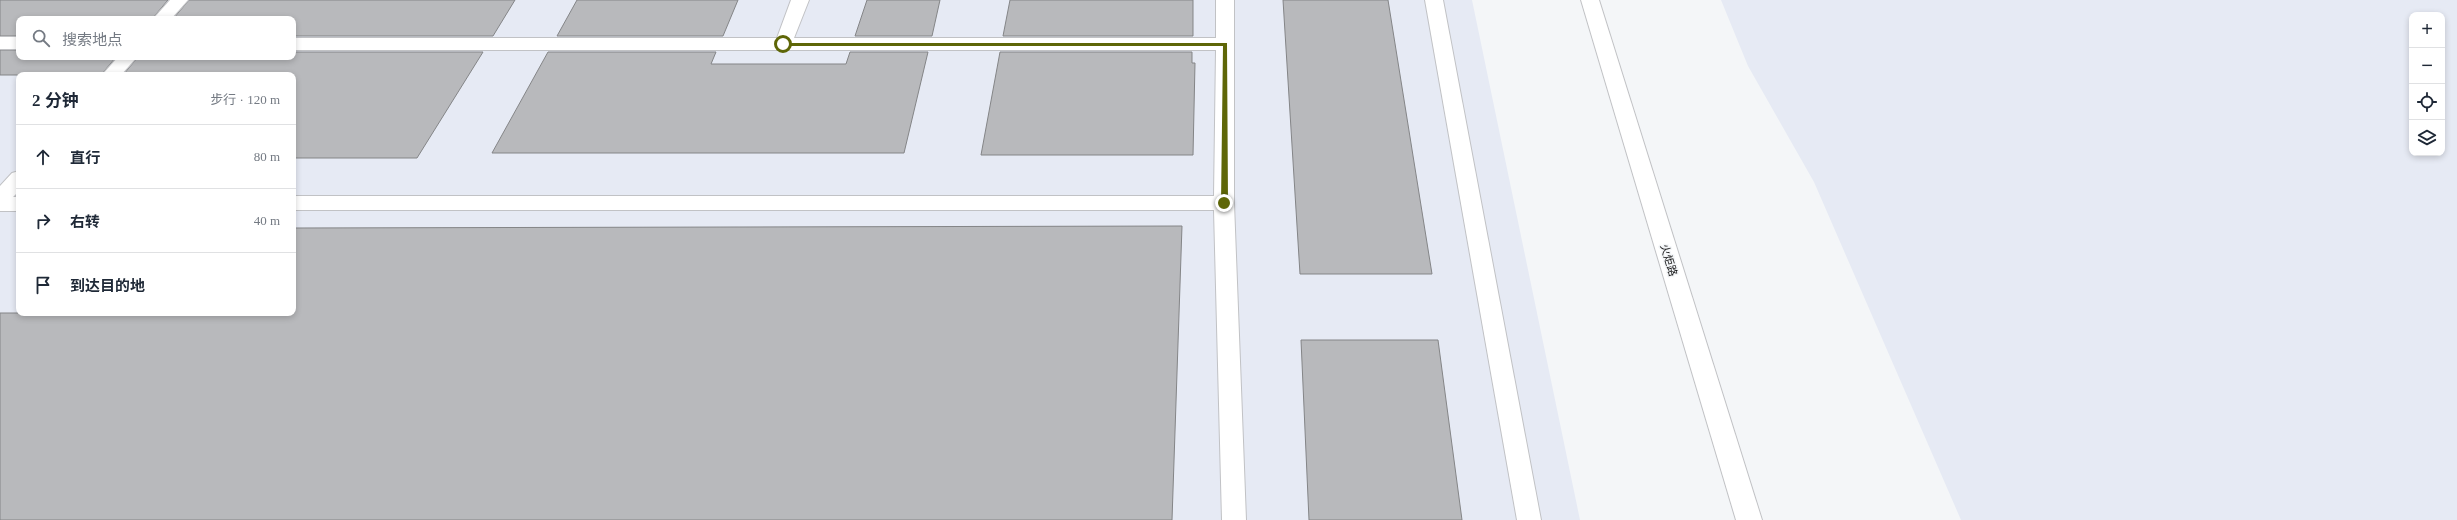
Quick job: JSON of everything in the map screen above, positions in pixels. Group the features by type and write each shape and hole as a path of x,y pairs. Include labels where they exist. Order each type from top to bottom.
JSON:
{"main road":[{"name":"火炬路","path":"1590,0 1749,520"}],"lane":[{"path":"165,16 179,0"},
{"path":"783,44 800,0"},
{"path":"1225,0 1224,203 1234,520"},
{"path":"1434,0 1529,520"},
{"path":"0,43 16,43"},
{"path":"296,44 1225,44"},
{"path":"114,72 125,60"},
{"path":"0,199 16,181"},
{"path":"296,204 1224,203"},
{"path":"0,204 16,204"}],"shaded area":[{"path":"0,0 1472,0 1580,520 0,520"},
{"path":"1721,0 2457,0 2457,520 1961,520 1814,182 1748,66"}],"building":[{"path":"0,0 168,0 155,16 16,16 16,36 0,36"},
{"path":"189,0 515,0 493,36 296,36 296,16 176,16"},
{"path":"577,0 738,0 723,36 557,36"},
{"path":"867,0 940,0 932,36 855,36"},
{"path":"1010,0 1193,0 1193,36 1003,36"},
{"path":"1283,0 1388,0 1432,274 1300,274"},
{"path":"0,50 16,50 16,60 114,60 104,72 16,72 16,75 0,75"},
{"path":"296,52 483,52 417,158 296,158 296,72 126,72 136,60 296,60"},
{"path":"548,52 716,52 711,64 846,64 850,52 928,52 904,153 492,153"},
{"path":"1000,52 1192,52 1192,63 1195,63 1193,155 981,155"},
{"path":"1182,226 1172,520 0,520 0,313 16,313 16,316 296,316 296,228"},
{"path":"1301,340 1438,340 1462,520 1309,520"}],"route":[{"path":"783,44 1225,44 1224,203"}]}
